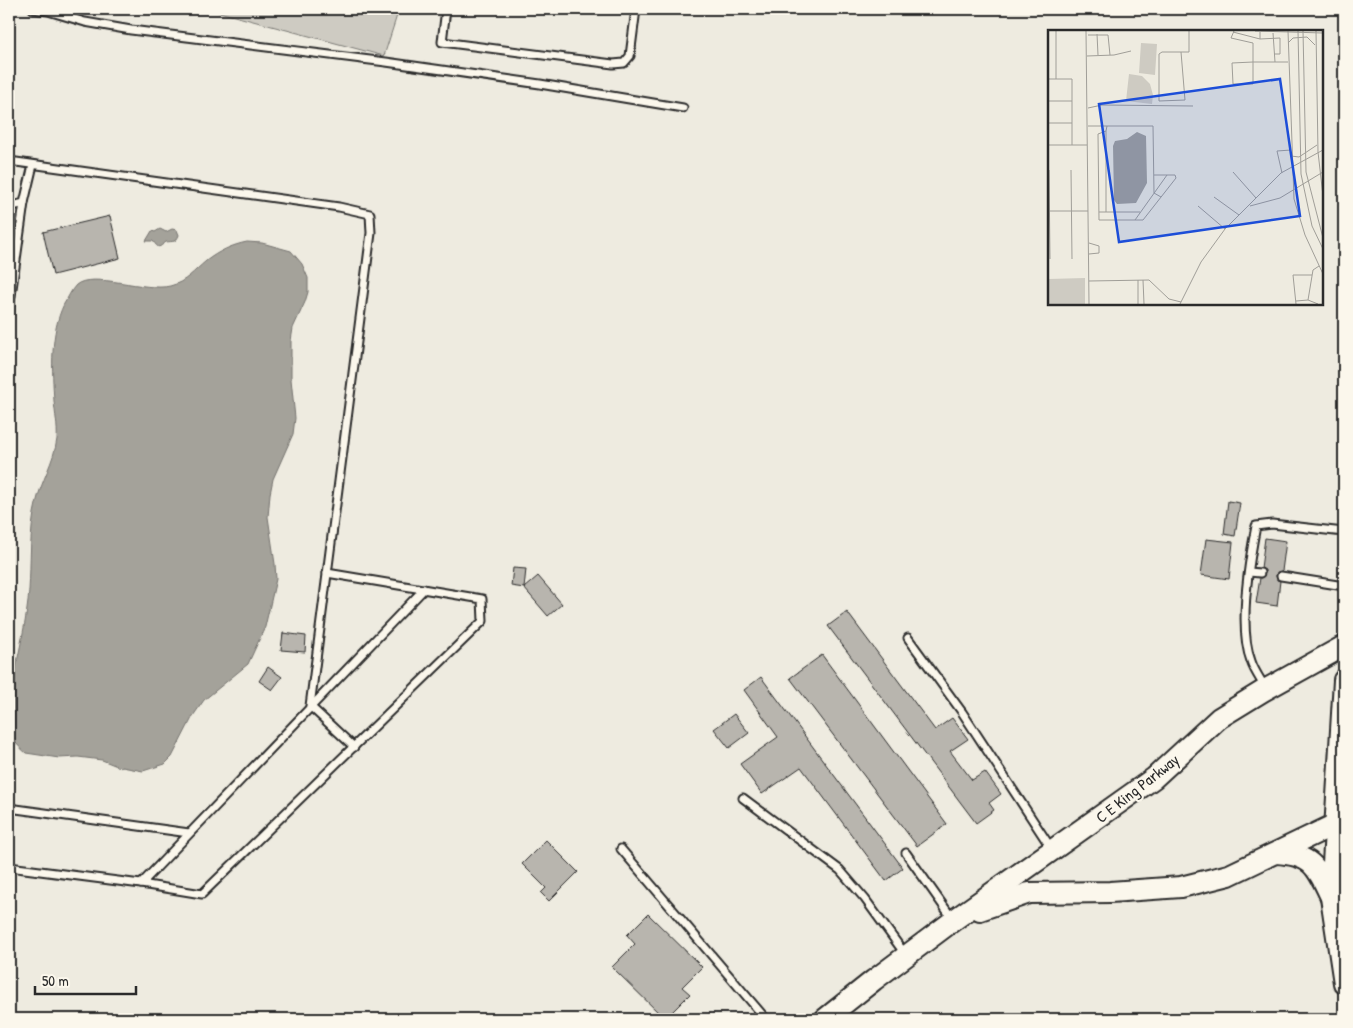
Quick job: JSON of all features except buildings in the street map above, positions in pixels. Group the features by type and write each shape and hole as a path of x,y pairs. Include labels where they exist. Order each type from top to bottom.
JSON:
{"main road":[{"name":"C E King Parkway","path":"825,1019 955,919 1154,778 1219,718 1266,689 1344,646"},
{"path":"1344,680 1339,822 1331,897 1344,983"},
{"name":"C E King Parkway","path":"955,919 1029,893 1110,892 1181,888 1229,875 1339,822"},
{"path":"1276,853 1294,854 1308,861 1319,872 1331,897"},
{"path":"1331,897 1344,854"}],"lane":[{"path":"33,9 48,11 85,22 130,30 386,62 540,84 683,108"},
{"path":"446,9 442,42 613,64 624,63 630,56 636,9"},
{"path":"9,161 339,207 370,214 371,233 310,706"},
{"path":"9,310 24,203 33,164"},
{"path":"9,207 24,203"},
{"path":"1266,689 1251,662 1244,633 1249,572 1256,526 1272,524 1344,532"},
{"path":"1249,572 1260,573"},
{"path":"9,867 202,894 483,621 482,599 327,573"},
{"path":"1281,576 1344,586"},
{"path":"141,884 424,589"},
{"path":"908,638 962,712 1053,850"},
{"path":"310,706 354,747"},
{"path":"743,798 840,870 906,956"},
{"path":"9,808 189,833"},
{"path":"621,849 766,1019"},
{"path":"906,852 955,919"}],"shaded area":[{"path":"208,9 399,9 384,56"},
{"path":"160,229 166,232 172,229 177,230 178,238 166,242 159,247 153,241 146,241 152,231 155,232"},
{"path":"247,242 262,243 291,251 302,264 308,278 308,292 293,328 291,341 291,379 295,418 293,434 273,479 270,494 268,517 276,579 265,627 248,664 204,700 193,716 172,757 165,764 143,771 117,766 102,760 78,757 59,758 26,753 11,736 8,723 11,695 28,602 31,536 34,515 38,496 53,456 57,439 53,389 53,351 59,315 74,287 84,281 107,281 160,287 170,286 185,279 216,254"}]}
